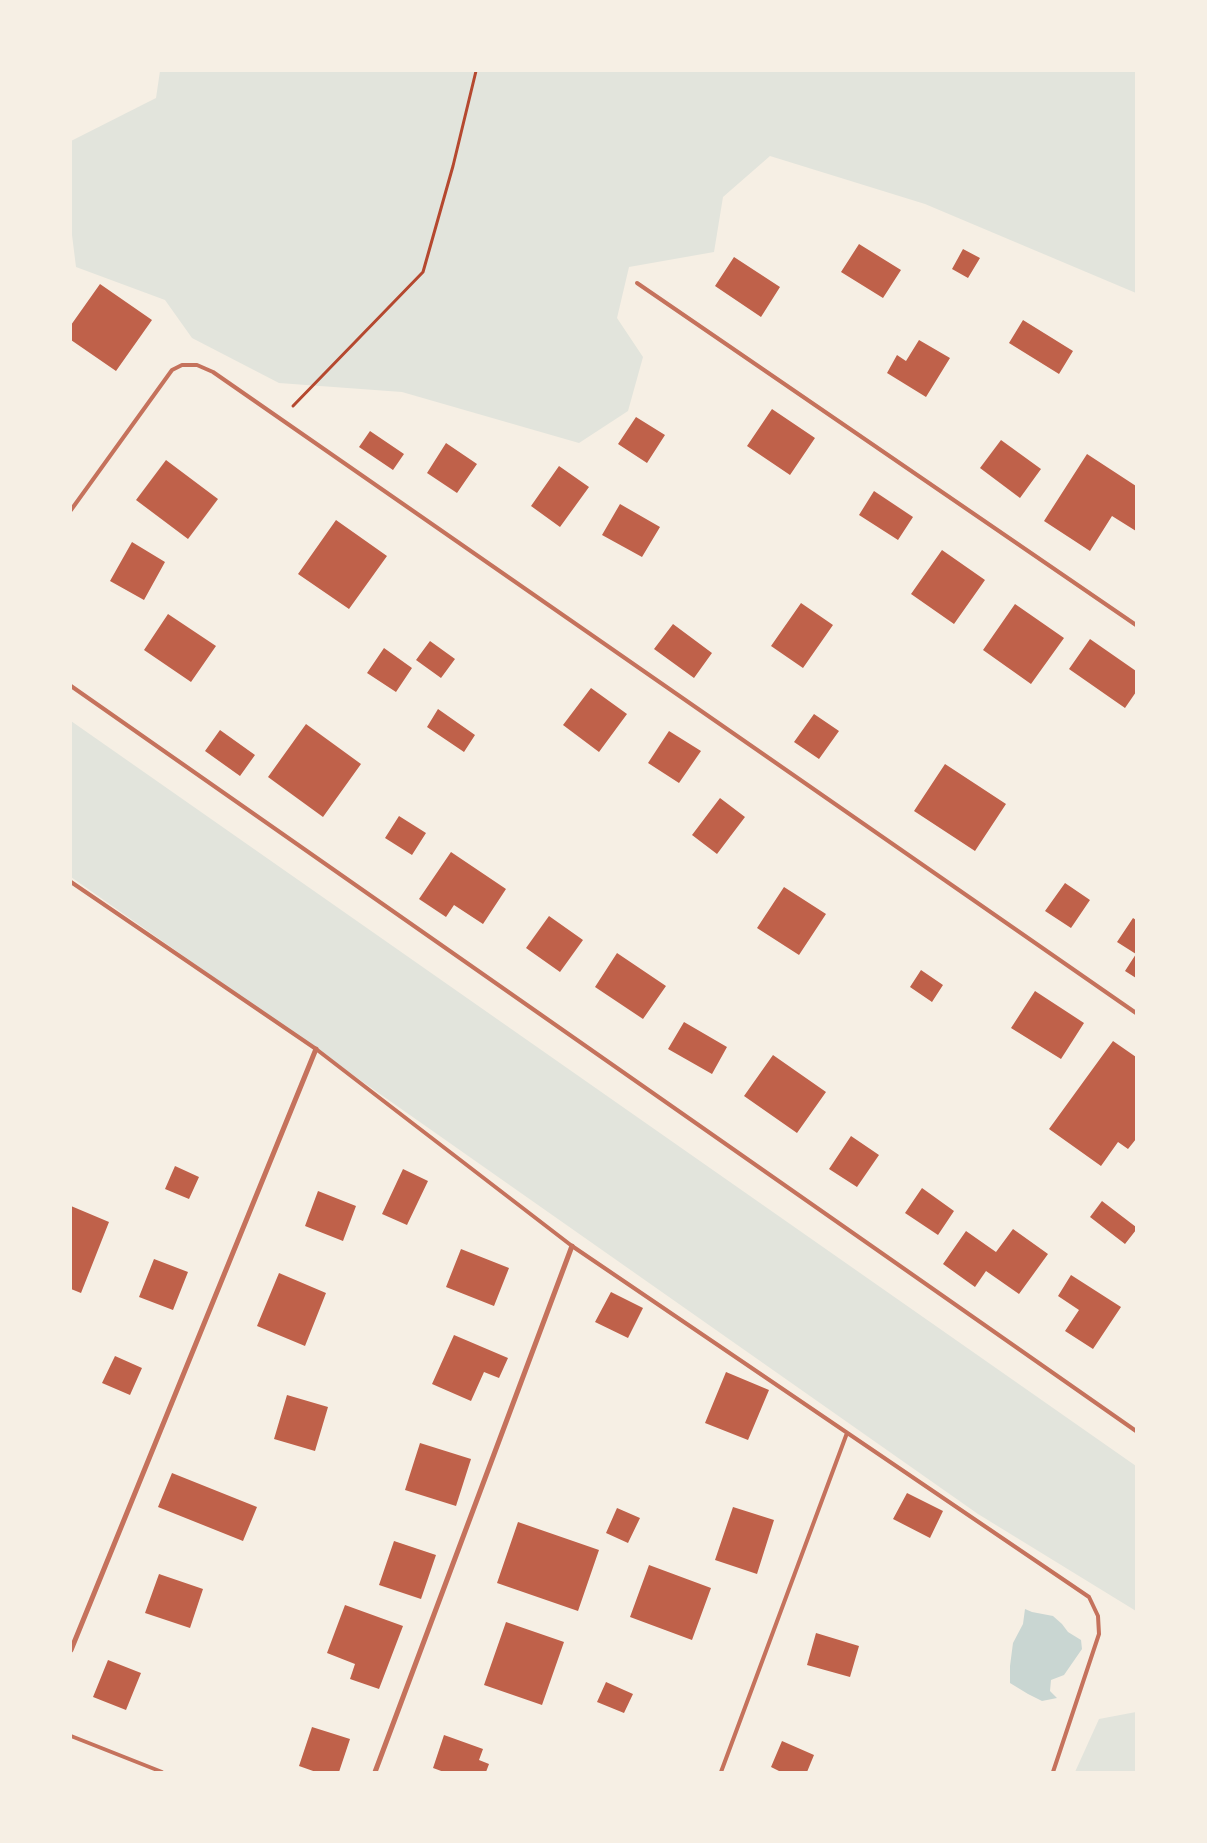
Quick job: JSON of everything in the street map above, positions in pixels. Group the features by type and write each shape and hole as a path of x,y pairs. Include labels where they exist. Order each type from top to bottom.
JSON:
{"street":[{"path":"71,1650 316,1049"},
{"path":"375,1772 572,1246"}],"lane":[{"path":"637,283 1136,625"},
{"path":"71,510 172,370 182,365 197,365 214,372 1136,1013"},
{"path":"71,686 1136,1431"},
{"path":"71,882 316,1049 572,1246 1090,1597 1098,1616 1100,1634 1053,1772"},
{"path":"721,1772 847,1433"},
{"path":"71,1736 162,1772"}],"path":[{"path":"280,418 423,272 453,166 476,71"}],"shaded area":[{"path":"160,71 1136,71 1136,293 925,204 770,156 723,197 714,252 629,267 617,318 643,357 628,411 579,443 402,392 279,383 192,338 165,300 76,267 71,227 71,141 156,98"},
{"path":"71,721 1136,1466 1136,1611 978,1514 71,877"},
{"path":"1025,1609 1053,1616 1068,1632 1081,1640 1082,1649 1064,1675 1051,1680 1050,1691 1057,1698 1042,1701 1010,1683 1013,1643 1023,1624"},
{"path":"1136,1712 1136,1772 1075,1772 1099,1719"}],"building":[{"path":"859,244 901,270 883,298 841,272"},
{"path":"963,249 980,258 968,278 952,269"},
{"path":"734,257 780,287 761,317 715,286"},
{"path":"100,284 152,320 116,371 71,340 71,325"},
{"path":"1023,320 1073,351 1059,374 1009,343"},
{"path":"919,340 950,358 926,397 887,373 897,355 906,361"},
{"path":"772,409 815,438 790,475 747,446"},
{"path":"636,417 665,435 647,463 618,444"},
{"path":"370,431 404,454 393,470 359,447"},
{"path":"1001,440 1041,469 1020,498 980,468"},
{"path":"446,443 477,464 457,493 427,473"},
{"path":"1087,454 1136,486 1136,531 1112,516 1090,551 1044,521"},
{"path":"166,460 218,499 188,539 136,500"},
{"path":"559,466 589,487 560,527 531,506"},
{"path":"874,491 913,517 898,540 859,515"},
{"path":"620,504 660,527 642,557 602,535"},
{"path":"336,520 387,556 349,609 298,574"},
{"path":"132,542 165,562 144,600 110,581"},
{"path":"942,550 985,580 954,624 911,594"},
{"path":"801,603 833,625 803,668 771,646"},
{"path":"1015,604 1064,638 1031,684 983,650"},
{"path":"168,614 216,646 191,682 144,650"},
{"path":"673,624 712,653 694,678 654,649"},
{"path":"1090,639 1136,671 1136,692 1125,708 1069,669"},
{"path":"430,641 455,659 441,678 416,660"},
{"path":"384,648 412,668 396,692 367,673"},
{"path":"591,688 627,714 599,752 563,725"},
{"path":"438,709 475,735 464,752 427,727"},
{"path":"814,714 839,731 819,759 794,742"},
{"path":"306,724 361,764 323,817 268,777"},
{"path":"220,730 255,755 240,776 205,751"},
{"path":"669,731 701,751 679,783 648,763"},
{"path":"945,764 1006,804 975,851 914,811"},
{"path":"720,798 745,817 717,854 692,835"},
{"path":"399,816 426,833 412,855 385,838"},
{"path":"451,852 506,889 483,924 454,905 446,917 419,899"},
{"path":"1065,883 1090,900 1071,928 1045,911"},
{"path":"784,887 826,914 799,955 757,928"},
{"path":"549,916 583,940 560,972 526,948"},
{"path":"1133,918 1136,920 1136,954 1117,942"},
{"path":"617,953 666,986 643,1019 595,987"},
{"path":"1136,954 1136,978 1125,971"},
{"path":"921,970 943,985 932,1002 910,987"},
{"path":"1035,991 1084,1023 1061,1059 1011,1028"},
{"path":"684,1022 727,1047 712,1074 668,1049"},
{"path":"1113,1041 1136,1057 1136,1139 1128,1149 1118,1142 1101,1166 1049,1129"},
{"path":"773,1055 826,1092 797,1133 744,1096"},
{"path":"851,1136 879,1155 857,1187 829,1169"},
{"path":"175,1166 199,1177 189,1199 165,1189"},
{"path":"403,1169 428,1181 407,1225 382,1214"},
{"path":"922,1188 954,1211 938,1235 905,1213"},
{"path":"318,1191 356,1206 343,1241 305,1226"},
{"path":"1102,1201 1136,1227 1136,1230 1125,1244 1090,1217"},
{"path":"71,1206 109,1222 81,1293 71,1289"},
{"path":"1013,1229 1048,1254 1019,1294 986,1271 975,1287 943,1264 966,1231 996,1252"},
{"path":"461,1249 509,1268 494,1306 446,1287"},
{"path":"154,1259 188,1272 173,1310 139,1297"},
{"path":"279,1273 326,1293 305,1346 257,1326"},
{"path":"1071,1275 1121,1307 1093,1349 1065,1331 1079,1310 1058,1296"},
{"path":"611,1292 643,1308 628,1338 595,1322"},
{"path":"454,1335 508,1358 499,1378 484,1372 471,1401 432,1384"},
{"path":"115,1356 142,1368 130,1395 102,1383"},
{"path":"726,1372 769,1390 748,1440 705,1423"},
{"path":"287,1395 328,1407 315,1451 274,1439"},
{"path":"420,1443 471,1459 456,1506 405,1490"},
{"path":"172,1473 257,1507 243,1541 158,1507"},
{"path":"907,1493 943,1511 930,1538 893,1519"},
{"path":"733,1507 774,1520 757,1574 715,1560"},
{"path":"617,1508 640,1518 628,1543 606,1533"},
{"path":"518,1522 599,1550 578,1611 497,1583"},
{"path":"394,1541 436,1555 421,1599 379,1585"},
{"path":"649,1565 711,1588 692,1640 630,1617"},
{"path":"159,1574 203,1589 190,1628 145,1613"},
{"path":"345,1605 403,1626 379,1689 350,1679 355,1664 327,1653"},
{"path":"506,1622 564,1642 542,1705 484,1685"},
{"path":"816,1633 859,1646 850,1677 807,1665"},
{"path":"108,1660 141,1673 126,1710 93,1697"},
{"path":"606,1682 633,1694 624,1713 597,1702"},
{"path":"312,1727 350,1739 339,1772 316,1772 299,1766"},
{"path":"444,1735 483,1749 479,1760 489,1764 486,1772 444,1772 433,1768"},
{"path":"782,1741 814,1755 807,1772 781,1772 771,1767"}]}
